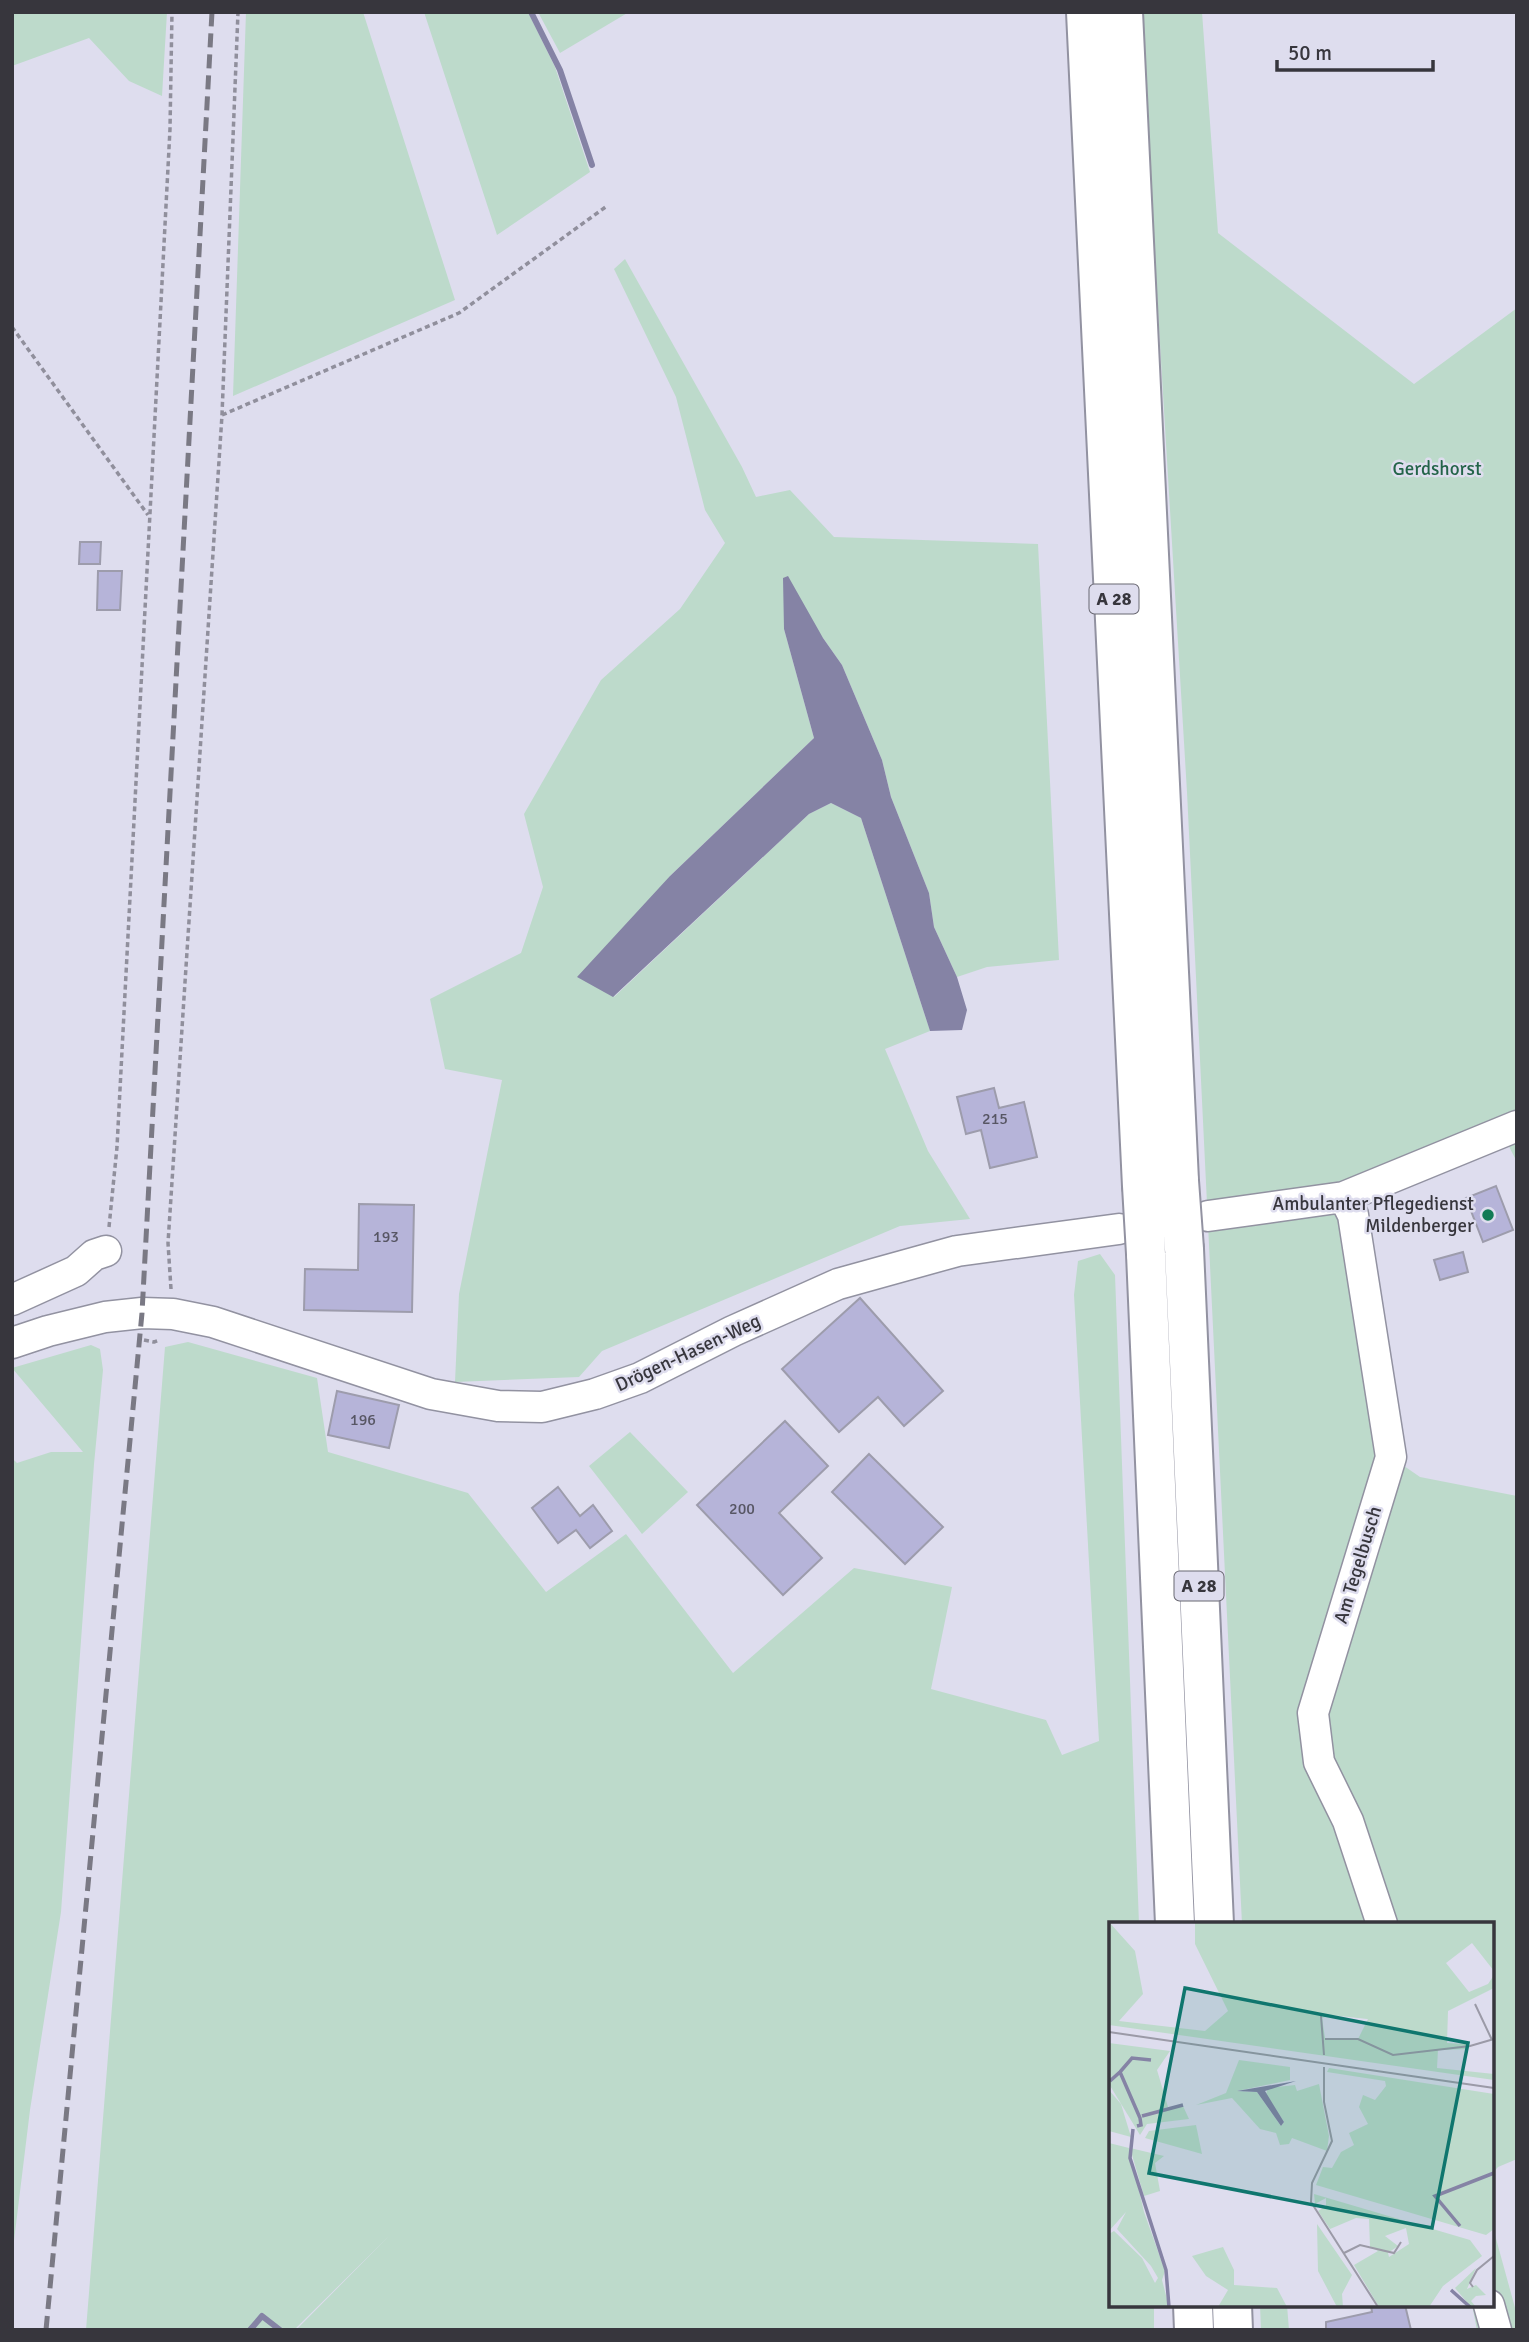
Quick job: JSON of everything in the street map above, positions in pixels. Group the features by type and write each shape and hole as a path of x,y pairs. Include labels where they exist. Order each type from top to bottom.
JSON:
{"highway":[{"name":"A 28","path":"1086,12 1161,1183 1184,1249 1214,1922"},
{"name":"A 28","path":"1123,12 1161,1183 1132,1241 1175,1922"},
{"path":"1193,2307 1194,2330"},
{"path":"1232,2307 1233,2330"}],"street":[{"path":"1209,1216 1344,1197 1517,1126"},
{"name":"Am Tegelbusch","path":"1344,1197 1353,1215 1391,1457 1313,1713 1319,1762 1348,1821 1381,1922"},
{"name":"Drögen-Hasen-Weg","path":"12,1343 48,1331 105,1318 173,1314 213,1322 431,1394 498,1406 542,1407 595,1394 640,1378 733,1331 838,1284 957,1251 1132,1241"},
{"path":"12,1300 76,1271 94,1255 106,1251"},
{"path":"1490,2307 1496,2330"}],"path":[{"path":"106,1251 118,1133 169,142 172,12"},
{"path":"173,1314 168,1243 222,415 239,12"},
{"path":"222,415 459,313 607,206"},
{"path":"12,327 149,517"}],"green space":[{"path":"12,12 167,12 162,96 129,81 89,38 12,66"},
{"path":"246,12 363,12 455,300 233,396"},
{"path":"424,12 528,12 555,67 590,172 497,235"},
{"path":"538,12 629,12 560,53"},
{"name":"Gerdshorst","path":"1140,12 1202,12 1218,233 1414,384 1517,308 1517,1162 1502,1133 1344,1198 1391,1457 1420,1477 1517,1496 1517,2159 1498,2167 1494,2172 1494,1922 1242,1922 1187,792"},
{"path":"625,259 742,467 756,497 790,490 834,537 1038,544 1059,960 987,967 957,977 934,927 929,893 891,797 882,760 842,665 823,638 784,629 814,738 670,876 614,997 809,814 831,803 861,818 930,1031 885,1049 928,1151 970,1219 900,1226 602,1351 579,1377 455,1382 459,1294 502,1080 445,1069 430,999 521,953 543,887 524,814 601,680 680,609 725,543 705,510 676,397 614,269"},
{"path":"1100,1254 1115,1275 1139,1922 1109,1922 1109,2307 1154,2307 1154,2330 296,2330 389,2236 294,2330 86,2330 165,1347 188,1342 317,1378 328,1452 468,1493 546,1592 626,1534 733,1673 854,1568 952,1587 931,1689 1046,1720 1062,1755 1099,1741 1074,1295 1078,1261"},
{"path":"91,1345 100,1349 103,1370 61,1912 30,2110 12,2257 12,1458 17,1463 51,1452 83,1452 12,1368"},
{"path":"630,1432 688,1492 642,1534 589,1466"},
{"path":"1494,2231 1517,2315 1517,2328 1477,2330 1472,2307 1494,2307"},
{"path":"1260,2307 1287,2307 1289,2330 1261,2330"}],"water":[{"path":"788,576 823,638 842,665 882,760 891,797 929,893 934,927 957,977 967,1010 962,1030 930,1031 861,818 831,803 809,814 613,997 577,977 670,876 814,738 784,629 783,578"}],"building":[{"path":"80,542 101,542 100,564 79,564"},
{"path":"98,571 122,571 120,610 97,610"},
{"path":"994,1088 999,1108 1024,1102 1037,1157 990,1168 981,1130 966,1134 957,1097"},
{"name":"Ambulanter Pflegedienst Mildenberger","path":"1496,1186 1513,1230 1483,1242 1466,1198"},
{"path":"359,1204 414,1205 412,1312 304,1310 305,1269 358,1270"},
{"path":"1463,1252 1468,1272 1440,1280 1434,1260"},
{"path":"860,1298 943,1391 904,1426 878,1397 839,1432 782,1369"},
{"path":"337,1391 399,1405 389,1448 328,1435"},
{"path":"785,1421 828,1466 779,1513 822,1558 783,1595 697,1505"},
{"path":"869,1454 943,1527 905,1564 832,1492"},
{"path":"558,1487 580,1516 593,1505 612,1531 590,1548 576,1530 558,1543 532,1508"},
{"path":"1371,2307 1405,2307 1411,2330 1326,2330 1326,2322 1372,2312"}],"waterway":[{"path":"531,12 560,70 592,165"},
{"path":"250,2330 262,2316 280,2330"}],"railway":[{"path":"46,2330 142,1313 212,12"}],"place":[{"name":"Ambulanter Pflegedienst Mildenberger","path":"1488,1215"}]}
